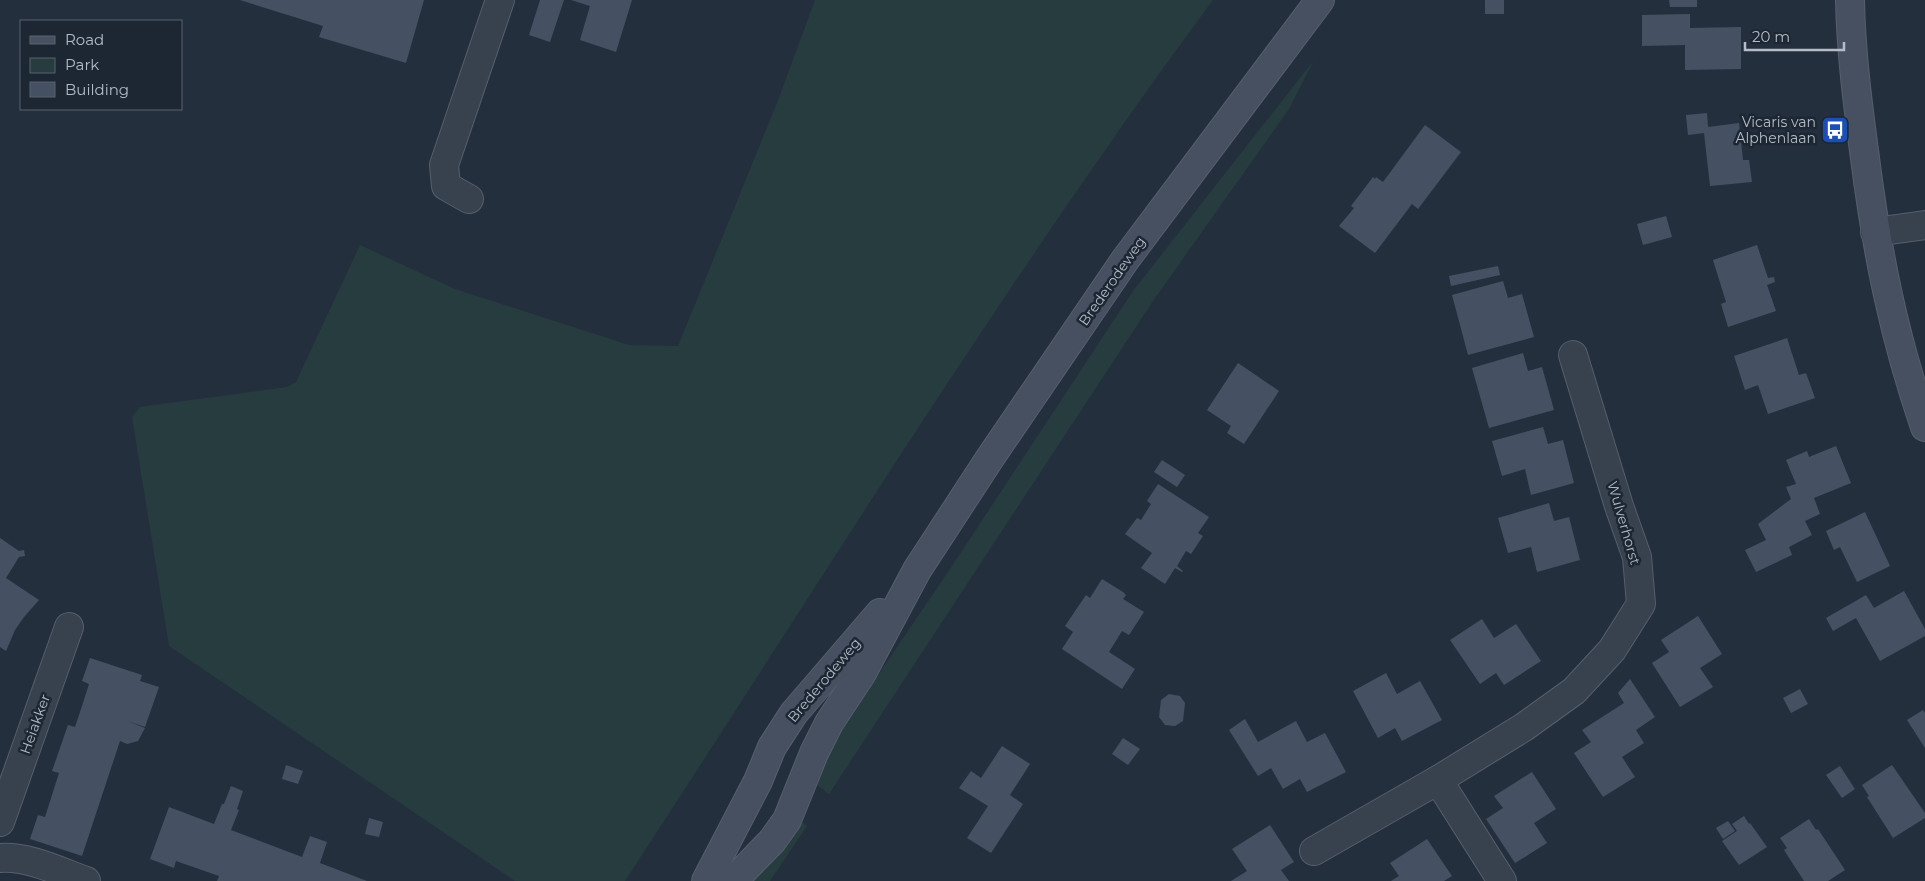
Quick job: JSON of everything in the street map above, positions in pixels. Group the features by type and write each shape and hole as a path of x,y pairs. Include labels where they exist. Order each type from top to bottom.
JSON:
{"main road":[{"name":"Brederodeweg","path":"733,881 772,841 787,820 814,753 829,723 862,673 917,570 990,458 1125,260 1320,0"},
{"path":"1850,0 1851,35 1859,117 1875,232 1888,300 1909,382 1925,428"},
{"name":"Brederodeweg","path":"706,881 758,781 772,747 794,713 917,570"}],"street":[{"path":"469,199 446,186 444,165 500,0"},
{"path":"1875,232 1924,228"},
{"name":"Wulverhorst","path":"1314,851 1438,780 1524,727 1574,691 1612,650 1641,604 1637,557 1619,506 1573,355"},
{"name":"Heiakker","path":"0,822 69,626"},
{"path":"1438,780 1502,881"},
{"path":"0,858 10,857 34,862 86,881"}],"green space":[{"path":"815,0 1213,0 1135,107 986,326 625,881 515,881 169,646 132,417 140,407 287,387 296,382 360,245 455,289 629,345 678,346 777,103"},
{"path":"1314,60 1289,109 1153,301 829,794 808,778 950,569 1133,291"},
{"path":"787,810 807,826 770,881 738,881"}],"building":[{"path":"240,0 424,0 406,63 319,37 323,26"},
{"path":"540,0 564,0 550,42 529,35"},
{"path":"571,0 632,0 616,52 580,40 590,6"},
{"path":"1485,0 1504,0 1504,14 1485,14"},
{"path":"1669,0 1697,0 1697,7 1670,7"},
{"path":"1690,14 1690,28 1741,27 1741,69 1685,70 1685,45 1642,46 1642,15"},
{"path":"1707,113 1708,127 1739,123 1743,160 1749,160 1752,182 1710,186 1704,133 1688,135 1686,115"},
{"path":"1425,125 1461,152 1418,209 1412,204 1375,253 1339,226 1354,208 1351,206 1373,177 1383,182"},
{"path":"1666,216 1672,237 1643,245 1637,224"},
{"path":"1757,245 1768,278 1774,277 1775,282 1767,285 1776,311 1728,327 1721,304 1726,302 1713,260"},
{"path":"1498,266 1500,275 1451,286 1449,276"},
{"path":"1503,281 1508,298 1522,294 1534,337 1468,355 1452,295"},
{"path":"1787,338 1799,375 1806,373 1815,398 1768,414 1758,385 1745,390 1734,356"},
{"path":"1523,353 1528,371 1542,367 1554,410 1489,428 1472,368"},
{"path":"1238,363 1279,391 1244,444 1227,433 1231,426 1207,410"},
{"path":"1543,427 1548,444 1563,440 1574,483 1531,495 1525,469 1502,476 1492,441"},
{"path":"1836,446 1851,483 1814,498 1820,514 1805,521 1812,535 1789,547 1792,555 1756,572 1745,550 1766,540 1758,524 1791,499 1786,487 1796,484 1786,460 1807,451 1809,457"},
{"path":"1162,460 1185,475 1177,487 1154,472"},
{"path":"1158,484 1209,517 1198,533 1203,536 1191,554 1186,551 1177,566 1183,571 1175,568 1165,584 1141,568 1152,553 1125,534 1137,518 1141,520 1151,504 1147,501"},
{"path":"1549,503 1554,521 1569,517 1580,560 1537,572 1531,547 1508,553 1498,518"},
{"path":"1865,512 1890,566 1857,582 1840,547 1834,550 1826,531"},
{"path":"0,538 19,551 24,550 25,556 19,557 6,578 39,600 15,630 6,651 0,647"},
{"path":"1102,579 1123,592 1126,595 1123,599 1144,612 1129,635 1122,631 1109,652 1135,669 1122,689 1062,649 1073,632 1065,626 1086,595 1090,598"},
{"path":"1904,591 1925,629 1925,636 1880,661 1856,618 1833,631 1826,618 1866,595 1874,608"},
{"path":"1698,616 1722,654 1700,668 1713,687 1680,707 1652,663 1669,652 1661,640"},
{"path":"1482,619 1494,638 1516,624 1541,661 1504,685 1496,673 1480,684 1450,640"},
{"path":"90,658 142,675 140,681 159,687 145,727 127,721 145,728 138,741 127,744 120,741 82,856 30,839 38,815 45,817 59,773 52,771 68,725 75,727 82,706 89,684 82,681"},
{"path":"1386,673 1397,694 1420,681 1442,720 1402,741 1395,728 1378,738 1353,691"},
{"path":"1630,679 1655,717 1636,730 1644,743 1622,757 1635,777 1603,797 1574,753 1591,742 1582,730 1624,703 1618,693"},
{"path":"1800,689 1808,704 1791,713 1783,698"},
{"path":"1169,694 1180,696 1185,703 1183,721 1175,726 1165,725 1159,717 1161,700"},
{"path":"1923,710 1925,713 1925,748 1907,720"},
{"path":"1245,719 1258,742 1296,721 1307,742 1325,733 1346,772 1307,792 1300,779 1283,789 1271,768 1258,776 1229,730"},
{"path":"1123,738 1140,749 1128,765 1112,754"},
{"path":"1002,746 1030,764 1010,795 1023,804 991,853 967,838 988,806 959,788 971,771 981,778"},
{"path":"286,765 303,771 298,784 282,779"},
{"path":"1892,765 1925,813 1925,818 1893,838 1867,797 1869,796 1862,785"},
{"path":"1840,766 1855,789 1842,798 1826,775"},
{"path":"1532,772 1556,809 1534,823 1547,843 1515,863 1486,819 1503,808 1494,796"},
{"path":"231,786 243,791 237,809 239,810 231,830 302,857 310,836 327,842 320,863 367,881 217,881 219,876 176,861 174,868 150,859 169,807 214,824"},
{"path":"1744,816 1767,847 1739,865 1722,841 1737,831 1732,824"},
{"path":"369,818 383,822 379,837 365,834"},
{"path":"1809,819 1816,830 1818,829 1845,870 1828,881 1804,881 1784,850 1787,848 1780,838"},
{"path":"1728,821 1735,831 1723,839 1716,828"},
{"path":"1270,825 1294,862 1281,870 1289,881 1231,881 1247,871 1232,849"},
{"path":"1427,839 1452,876 1444,881 1391,881 1399,876 1390,863"}],"place":[{"name":"Vicaris van Alphenlaan","path":"1835,130"}]}
